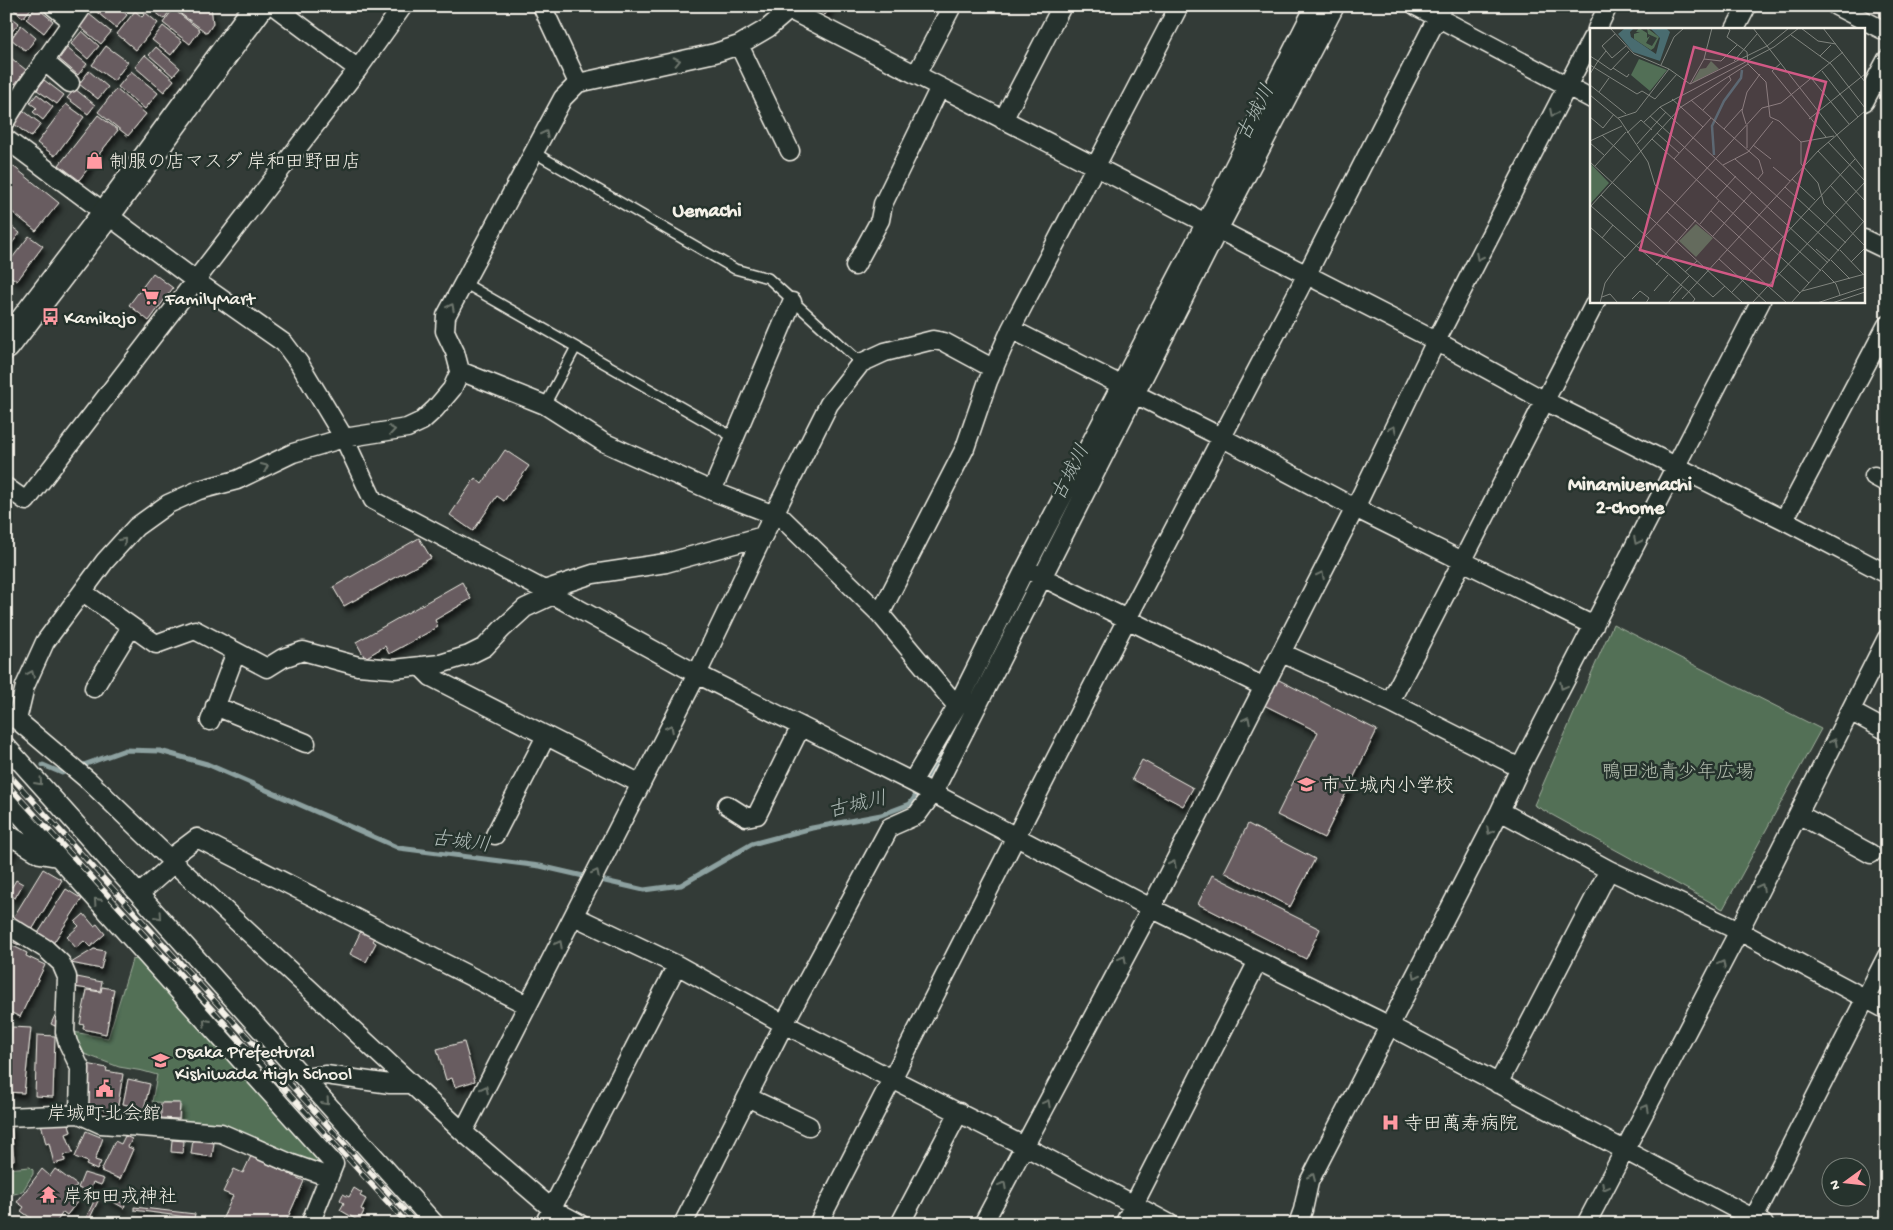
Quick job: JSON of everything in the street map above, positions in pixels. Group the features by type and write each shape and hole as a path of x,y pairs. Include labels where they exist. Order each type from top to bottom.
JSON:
{"main road":[{"path":"6,345 107,213 259,6"}],"street":[{"path":"53,6 72,21"},
{"path":"6,120 44,61 83,6"},
{"path":"274,6 358,69"},
{"path":"6,487 26,501 358,69 403,6"},
{"path":"542,6 578,83"},
{"path":"916,75 952,6"},
{"path":"1003,120 1062,6"},
{"path":"880,614 965,448 1011,329 1180,6"},
{"path":"1212,227 1315,6"},
{"path":"913,782 957,706 1025,569 1335,6"},
{"path":"1416,6 1441,12 1590,98"},
{"path":"1597,28 1608,6"},
{"path":"1736,28 1747,6"},
{"path":"1836,6 1887,32"},
{"path":"580,1224 548,1216 463,1132 172,861 74,766 12,719 46,642 105,561 136,527 168,504 198,490 237,480 293,453 344,438 407,428 422,421 452,389 460,371 455,352 445,331 446,316 563,98 578,83 715,53 739,45 768,28 787,8 1306,276 1436,341 1545,400 1887,574"},
{"path":"818,1224 894,1079 1127,618 1306,276 1441,12"},
{"path":"983,1224 1151,908 1355,508 1436,341 1590,42"},
{"path":"739,45 790,151"},
{"path":"1866,98 1887,59"},
{"path":"44,61 70,83"},
{"path":"854,266 880,220 883,204 940,87"},
{"path":"6,139 196,281 284,343 299,363 344,438 373,500 549,592 697,674 913,782 1151,908 1390,1026 1756,1222 1864,998 1887,956"},
{"path":"1866,240 1887,250"},
{"path":"712,491 792,302"},
{"path":"1390,702 1595,302"},
{"path":"1298,1224 1309,1182 1760,302"},
{"path":"1784,520 1887,325"},
{"path":"1011,329 1355,508 1594,626"},
{"path":"463,1132 697,674 829,404 861,363 885,352 932,340 944,342 994,369"},
{"path":"460,371 545,405 602,442 712,491 782,518 880,614 957,706"},
{"path":"682,1224 784,1024 890,827 917,815 932,792 1042,576 1126,388"},
{"path":"82,592 156,644 195,630 267,668 284,658 303,651 358,666 394,669 440,664 469,656 485,647 525,608 549,592 593,574 666,563 763,536"},
{"path":"1025,569 1264,687"},
{"path":"94,688 132,627"},
{"path":"1586,1224 1887,638"},
{"path":"236,652 213,713 306,743"},
{"path":"1282,652 1390,702 1520,768"},
{"path":"420,666 431,677 641,784"},
{"path":"1850,711 1887,731"},
{"path":"727,805 746,817 757,815 801,726"},
{"path":"495,835 546,736"},
{"path":"6,746 435,1224"},
{"path":"6,799 334,1164 310,1224"},
{"path":"1500,811 1608,870 1738,931 1887,1010"},
{"path":"1798,814 1871,854"},
{"path":"6,833 40,854 57,857"},
{"path":"140,894 197,838 527,1005"},
{"path":"1498,1084 1608,870"},
{"path":"574,916 677,966 784,1024 959,1112 1170,1224"},
{"path":"6,924 46,949 61,963 67,977 65,1032 80,1068 79,1114"},
{"path":"1124,1224 1258,961"},
{"path":"548,1216 677,966"},
{"path":"305,1078 326,1075 390,1084 410,1084"},
{"path":"747,1097 809,1126"},
{"path":"900,1224 959,1112"},
{"path":"6,1117 79,1114 101,1124 221,1133 329,1178"}],"lane":[{"path":"535,153 735,270 768,278 792,302 861,363"},
{"path":"464,282 735,438"},
{"path":"545,405 576,347"}],"green space":[{"name":"鴨田池青少年広場","path":"1613,624 1821,729 1723,909 1534,805"},
{"name":"Osaka Prefectural Kishiwada High School","path":"137,959 322,1162 315,1167 234,1129 180,1124 181,1103 152,1102 157,1075 119,1067 82,1053 73,1032 108,1038 132,960"},
{"path":"30,1167 33,1170 33,1174 22,1192 6,1196 6,1169"}],"building":[{"path":"10,6 33,6 23,18"},
{"path":"93,6 117,6 127,15 116,28 92,8"},
{"path":"148,6 173,6 164,19"},
{"path":"176,6 211,6 213,24 207,33 174,9"},
{"path":"810,6 832,6 825,15"},
{"path":"36,7 53,21 44,33 26,19"},
{"path":"173,9 200,30 190,44 163,23"},
{"path":"135,11 142,17 146,13 158,23 136,50 117,34"},
{"path":"6,13 19,23 9,35 6,33"},
{"path":"89,14 111,32 101,44 79,26"},
{"path":"21,25 36,38 26,51 11,39"},
{"path":"163,26 182,41 171,55 152,40"},
{"path":"82,31 99,46 88,59 71,44"},
{"path":"106,46 128,62 114,81 92,65"},
{"path":"156,47 180,68 173,76 149,55"},
{"path":"67,48 87,64 78,75 59,59"},
{"path":"145,55 174,80 164,92 135,67"},
{"path":"11,58 26,70 15,84 6,78 6,63"},
{"path":"89,71 108,87 98,99 79,84"},
{"path":"131,71 158,93 145,109 118,87"},
{"path":"44,80 64,95 57,104 37,90"},
{"path":"6,86 14,92 6,101"},
{"path":"75,89 95,105 88,114 67,98"},
{"path":"116,89 146,114 128,136 98,112"},
{"path":"37,94 53,107 43,120 33,112 37,108 30,103"},
{"path":"66,104 84,117 55,156 37,143"},
{"path":"24,111 41,124 31,137 14,124"},
{"path":"98,115 118,130 79,180 59,165"},
{"path":"8,162 59,203 36,231 12,212 6,220 6,164"},
{"path":"6,222 20,233 6,251"},
{"path":"29,236 43,246 17,281 6,273 6,266"},
{"name":"FamilyMart","path":"153,273 173,288 149,321 129,305"},
{"path":"505,450 529,466 504,501 497,496 473,531 450,515 475,478 482,484"},
{"path":"419,538 431,558 344,606 333,587"},
{"path":"462,582 471,599 435,620 438,627 389,654 385,646 365,658 356,642"},
{"path":"1277,679 1377,730 1324,838 1277,815 1318,732 1264,705"},
{"path":"1142,760 1193,788 1183,806 1132,779"},
{"path":"6,818 20,831 18,836 6,828"},
{"path":"1248,824 1315,859 1290,907 1224,872"},
{"path":"6,842 15,847 8,858 6,857"},
{"path":"43,869 62,880 32,930 13,918"},
{"path":"1212,875 1320,929 1306,959 1198,904"},
{"path":"16,880 23,884 15,898 8,894 6,897 6,883 12,887"},
{"path":"66,889 82,899 52,945 37,935"},
{"path":"84,914 94,926 97,924 105,934 90,947 84,941 76,948 67,937 79,926 75,922"},
{"path":"361,931 375,938 373,941 376,943 366,962 350,954"},
{"path":"6,936 20,942 19,945 6,939"},
{"path":"11,945 27,953 26,956 45,965 20,1017 6,1010 6,955"},
{"path":"94,949 105,951 101,969 71,963"},
{"path":"77,977 102,982 100,991 75,987"},
{"path":"102,987 114,989 106,1034 83,1029 84,1025 80,1024 87,990 101,992"},
{"path":"57,1011 61,1013 55,1026 51,1024"},
{"path":"12,1027 31,1028 24,1093 6,1092"},
{"path":"37,1035 55,1036 53,1097 35,1096"},
{"path":"464,1042 475,1081 455,1087 452,1078 446,1080 437,1049"},
{"name":"岸城町北会館","path":"87,1064 107,1068 106,1071 123,1074 118,1105 114,1104 113,1111 100,1109 99,1113 91,1111 91,1107 84,1106 90,1073 86,1072"},
{"path":"128,1079 150,1084 144,1109 123,1104"},
{"path":"161,1103 180,1103 179,1119 161,1118"},
{"path":"68,1120 71,1132 66,1134 73,1153 64,1155 65,1161 54,1164 49,1143 46,1144 41,1123"},
{"path":"6,1125 11,1125 14,1160 6,1161"},
{"path":"86,1131 103,1138 95,1160 101,1162 97,1170 86,1165 88,1162 75,1157"},
{"path":"125,1136 132,1139 128,1147 133,1149 120,1179 101,1171 115,1141 121,1144"},
{"path":"172,1140 184,1141 183,1153 171,1152"},
{"path":"193,1140 214,1143 212,1157 191,1154"},
{"path":"251,1156 304,1181 285,1224 220,1224 233,1196 223,1192 234,1169 243,1173"},
{"name":"岸和田戎神社","path":"42,1169 50,1176 55,1169 77,1185 73,1190 78,1201 67,1215 63,1212 55,1224 39,1224 21,1211 24,1207 17,1202"},
{"path":"84,1173 104,1179 101,1185 93,1182 88,1197 84,1196 86,1191 78,1188"},
{"path":"354,1188 362,1193 360,1196 366,1199 361,1209 364,1211 359,1221 340,1210 344,1203 340,1200 343,1194 349,1197"},
{"path":"105,1193 125,1205 124,1208 103,1196"},
{"path":"96,1197 99,1199 87,1224 83,1224"},
{"path":"134,1207 195,1214 194,1218 134,1210"},
{"path":"103,1220 127,1224 102,1224"}],"waterway":[{"name":"古城川","path":"1318,19 1325,6"},
{"name":"古城川","path":"1013,613 1079,485"},
{"name":"古城川","path":"78,767 125,750 160,751 207,764 399,848 540,866 644,890 681,885 752,844 812,828 881,815 910,804 927,780 953,729"},
{"name":"古城川","path":"43,765 62,773 70,770"}],"railway":[{"path":"6,771 417,1224"},
{"path":"6,783 402,1218"}],"place":[{"name":"制服の店マスダ 岸和田野田店","path":"95,160"},
{"name":"FamilyMart","path":"151,297"},
{"name":"Kamikojo","path":"50,316"},
{"name":"市立城内小学校","path":"1307,784"},
{"name":"Osaka Prefectural Kishiwada High School","path":"161,1061"},
{"name":"岸城町北会館","path":"104,1089"},
{"name":"寺田萬寿病院","path":"1390,1122"},
{"name":"岸和田戎神社","path":"49,1195"}],"district":[{"name":"Uemachi","path":"707,209"},
{"name":"Minamiuemachi 2-chome","path":"1630,494"}]}
